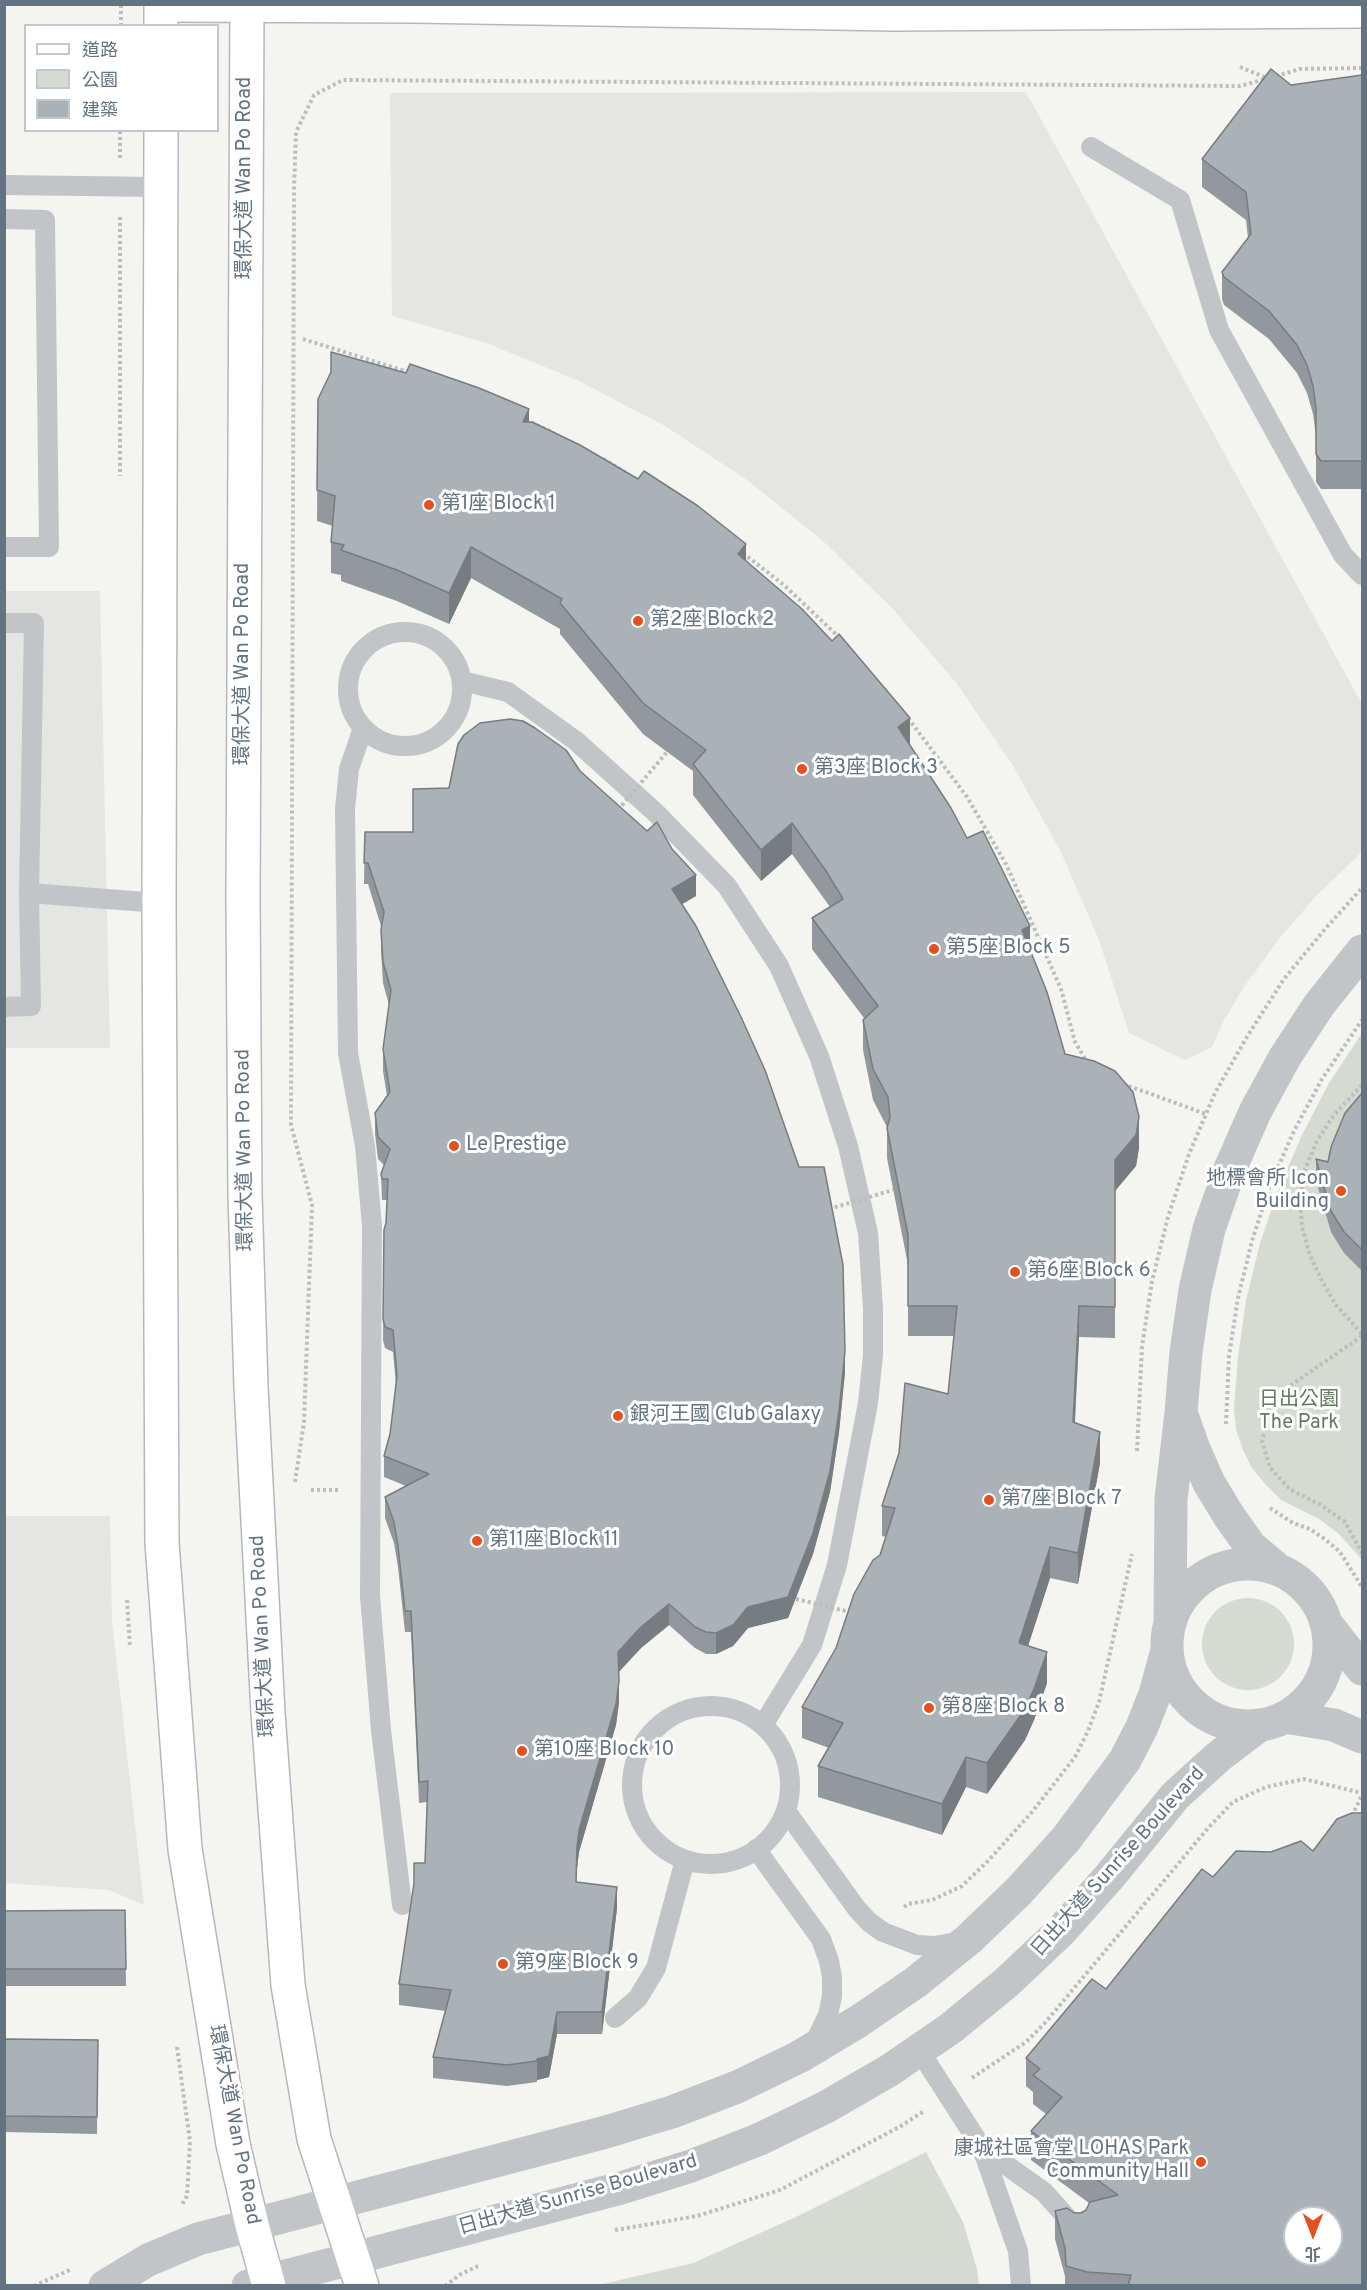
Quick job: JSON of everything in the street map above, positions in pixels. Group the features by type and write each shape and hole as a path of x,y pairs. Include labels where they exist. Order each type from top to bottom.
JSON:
{"main road":[{"path":"161,24 161,5 415,6 894,14 1362,11"},
{"name":"環保大道 Wan Po Road","path":"246,5 243,909 245,1195 250,1361 268,1713 288,1985 315,2139 357,2272"},
{"name":"環保大道 Wan Po Road","path":"161,132 159,903 162,1543 184,1849 233,2144 252,2225 261,2284"}],"street":[{"name":"日出大道 Sunrise Boulevard","path":"1273,1721 1233,1724 1208,1715 1187,1698 1173,1675 1168,1636 1171,1499 1186,1352 1195,1290 1209,1229 1230,1169 1255,1112 1285,1057 1319,1005 1360,953"},
{"name":"日出大道 Sunrise Boulevard","path":"261,2284 357,2272 691,2166 760,2139 826,2107 890,2070 951,2028 1007,1982 1061,1931 1175,1797 1218,1757 1307,1700 1322,1679 1329,1653 1328,1626 1317,1602 1299,1581 1276,1568 1251,1547 1228,1516 1209,1483 1181,1413"},
{"name":"日出大道 Sunrise Boulevard","path":"105,2286 148,2260 198,2239 606,2132 672,2112 737,2087 859,2021 906,1989 969,1939 1019,1891 1066,1839 1125,1760 1142,1727 1155,1694 1168,1636 1181,1599 1199,1579 1223,1567 1250,1563 1276,1568"},
{"path":"1328,1626 1362,1669"},
{"path":"1273,1721 1334,1725 1362,1737"}],"lane":[{"path":"1091,147 1180,200 1219,330 1343,555 1362,575"},
{"path":"4,185 161,187"},
{"path":"4,219 45,220 49,547 4,547"},
{"path":"4,623 34,623 29,893 31,1006 4,1007"},
{"path":"409,631 428,636 444,647 456,662 462,681 462,699 455,716 444,730 430,741 412,746 394,745 377,739 363,728 352,711 347,693 349,673 358,655 372,641 390,633 409,631"},
{"path":"462,681 508,692 576,741 656,813 727,886 779,966 819,1056 848,1146 868,1233 873,1309 873,1355 868,1403 837,1564 812,1645 764,1725"},
{"path":"363,728 349,769 345,809 348,1053 365,1146 372,1226 370,1596 381,1730 402,1905"},
{"path":"29,893 159,903"},
{"path":"717,1706 742,1711 764,1725 778,1743 788,1764 790,1788 786,1811 769,1839 740,1858 722,1863 704,1864 685,1860 663,1848 645,1830 634,1807 630,1782 636,1757 648,1734 668,1717 691,1707 717,1706"},
{"path":"786,1811 857,1909 876,1927 899,1939 917,1944 943,1945 969,1939"},
{"path":"756,1849 821,1939 829,1960 832,1996 821,2033 811,2049"},
{"path":"615,2018 638,1998 656,1968 685,1860"},
{"path":"918,2050 982,2148 1018,2251 1021,2286"},
{"path":"982,2148 1044,2192 1078,2230"}],"path":[{"path":"121,4 121,24"},
{"path":"1240,66 1279,81"},
{"path":"294,1487 304,1422 312,1205 291,1125 294,188 296,132 315,95 342,80 1240,86 1300,69 1362,68"},
{"path":"303,339 414,374"},
{"path":"523,419 562,437"},
{"path":"593,454 633,477"},
{"path":"739,551 785,585 845,644"},
{"path":"906,716 967,797 1006,864 1061,988 1075,1042 1088,1065"},
{"path":"617,811 667,752"},
{"path":"1137,1460 1142,1347 1152,1281 1168,1217 1189,1155 1215,1093 1248,1035 1284,979 1324,929 1362,888"},
{"path":"1227,1433 1225,1416 1229,1356 1238,1298 1252,1241 1270,1185 1294,1131 1322,1079 1362,1020"},
{"path":"1122,1084 1206,1114"},
{"path":"1362,1085 1334,1115 1317,1141 1305,1169 1300,1197 1302,1227 1310,1255 1336,1305 1362,1335 1284,1390 1270,1411 1262,1441 1270,1468 1291,1490 1321,1505 1345,1522 1362,1553"},
{"path":"819,1212 893,1190"},
{"path":"1264,1502 1293,1523 1310,1529 1340,1552 1362,1587"},
{"path":"876,1927 908,1904 932,1900 962,1886 1032,1812 1075,1757 1099,1702 1132,1549"},
{"path":"786,1596 860,1615"},
{"path":"1347,1827 1362,1795"},
{"path":"1044,2024 1051,2029"},
{"path":"34,2286 57,2275"}],"shaded area":[{"path":"1026,92 1362,704 1362,852 1316,896 1278,940 1244,987 1223,1022 1212,1047 1185,1060 1129,1033 1099,940 1060,850 1012,764 957,684 893,609 823,541 747,480 665,426 577,380 486,343 392,316 390,93"},
{"path":"5,591 100,591 110,1048 5,1048"},
{"path":"5,1516 110,1516 112,1621 144,1905 109,1890 5,1883"}],"green space":[{"name":"日出公園 The Park","path":"1362,1033 1362,1560 1339,1534 1319,1519 1281,1500 1266,1485 1252,1468 1243,1450 1236,1429 1234,1408 1246,1300 1260,1243 1279,1188 1302,1135 1329,1083"},
{"path":"1248,1598 1266,1602 1280,1612 1290,1626 1294,1644 1290,1662 1280,1676 1266,1686 1248,1690 1230,1686 1216,1676 1206,1662 1202,1644 1206,1626 1216,1612 1230,1602"},
{"path":"926,2152 963,2222 977,2269 979,2285 599,2285 693,2263 796,2217"}],"building":[{"path":"1271,69 1291,85 1362,75 1362,461 1321,461 1316,454 1316,408 1313,386 1307,365 1297,345 1269,311 1224,277 1222,272 1251,234 1246,192 1202,159"},
{"path":"331,352 406,373 410,364 479,388 529,409 523,422 532,422 580,445 638,479 644,471 698,506 746,544 738,554 802,609 832,641 839,634 910,718 898,727 951,808 967,838 983,831 1030,926 1022,930 1047,992 1065,1054 1094,1061 1115,1071 1133,1092 1139,1117 1136,1135 1115,1160 1115,1307 1079,1306 1073,1422 1100,1432 1078,1553 1050,1547 1019,1643 1047,1652 1025,1709 987,1763 966,1757 942,1804 818,1766 843,1723 802,1707 836,1648 854,1594 873,1560 880,1555 895,1508 882,1506 899,1453 905,1383 948,1394 957,1306 908,1306 908,1235 887,1128 890,1117 888,1097 873,1069 863,1020 878,1006 812,918 843,899 792,823 761,850 693,764 706,750 643,703 560,603 562,599 471,547 449,593 397,570 341,550 344,545 331,542 335,496 317,490 318,399 331,372"},
{"name":"銀河王國 Club Galaxy","path":"510,719 523,721 566,750 580,771 647,831 657,822 672,849 696,875 672,889 696,926 741,1017 765,1070 799,1167 824,1167 843,1265 845,1351 830,1471 813,1533 788,1597 748,1607 733,1625 716,1633 695,1627 669,1604 641,1627 618,1652 619,1681 616,1704 579,1830 577,1847 576,1882 617,1887 602,2012 557,2012 549,2056 537,2059 537,2061 507,2065 433,2057 451,1990 399,1984 414,1883 414,1863 425,1863 428,1781 419,1782 411,1611 405,1611 394,1522 385,1497 429,1474 384,1456 390,1434 397,1376 393,1330 385,1327 383,1319 384,1230 388,1179 382,1179 381,1174 390,1149 378,1137 375,1113 390,1092 383,1049 391,990 383,962 381,930 384,912 368,863 364,863 365,832 413,832 413,789 449,788 458,744 464,735 480,723"},
{"name":"地標會所 Icon Building","path":"1362,1093 1362,1250 1344,1232 1331,1211 1316,1159 1328,1162 1331,1147 1345,1113"},
{"path":"1352,1813 1362,1813 1362,2286 1128,2286 1131,2275 1087,2272 1066,2266 1065,2248 1055,2211 1067,2208 1074,2213 1081,2213 1086,2210 1090,2202 1118,2195 1031,2131 1062,2097 1033,2075 1040,2069 1026,2058 1092,1979 1106,1989 1202,1869 1213,1877 1236,1851 1271,1852 1301,1841 1313,1851 1337,1819"},
{"path":"125,1910 126,1969 4,1969 4,1911"},
{"path":"4,2039 98,2040 97,2117 4,2116"}],"place":[{"name":"第1座 Block 1","path":"429,505"},
{"name":"第2座 Block 2","path":"638,621"},
{"name":"第3座 Block 3","path":"802,769"},
{"name":"第5座 Block 5","path":"934,949"},
{"name":"Le Prestige","path":"454,1146"},
{"name":"地標會所 Icon Building","path":"1341,1191"},
{"name":"第6座 Block 6","path":"1015,1272"},
{"name":"銀河王國 Club Galaxy","path":"618,1416"},
{"name":"第7座 Block 7","path":"989,1500"},
{"name":"第11座 Block 11","path":"477,1541"},
{"name":"第8座 Block 8","path":"929,1708"},
{"name":"第10座 Block 10","path":"522,1751"},
{"name":"第9座 Block 9","path":"503,1964"},
{"name":"康城社區會堂 LOHAS Park Community Hall","path":"1201,2162"}]}
